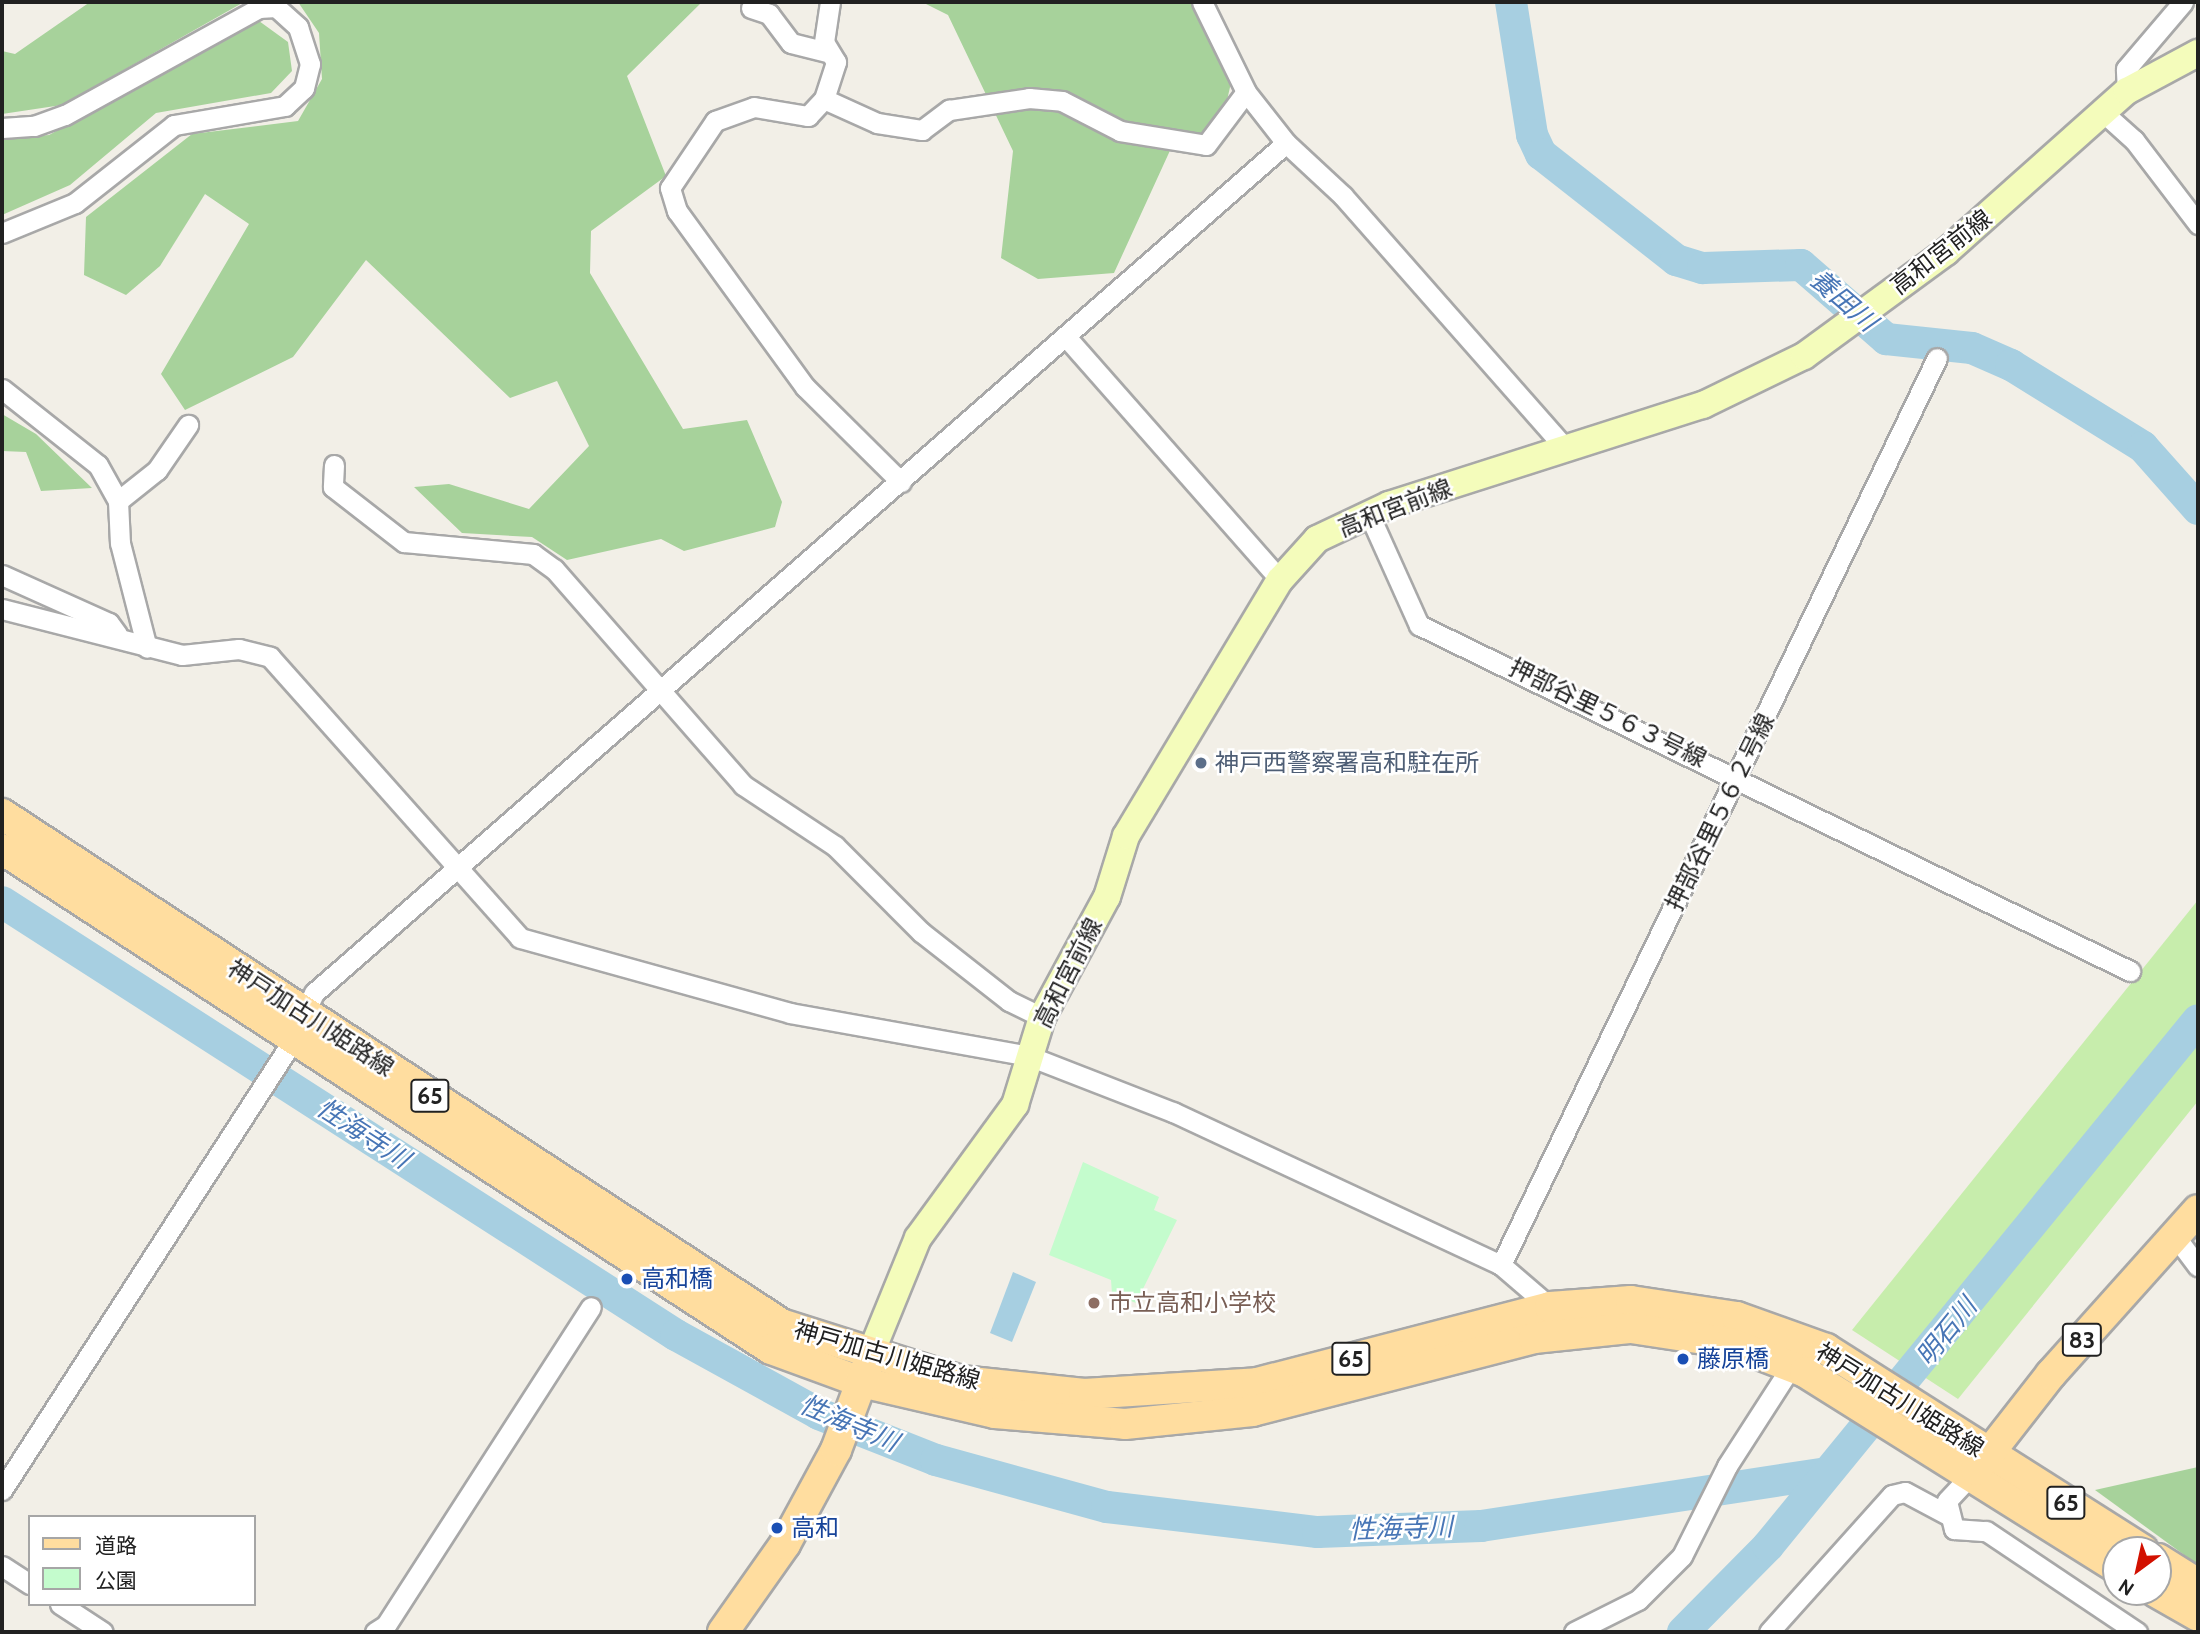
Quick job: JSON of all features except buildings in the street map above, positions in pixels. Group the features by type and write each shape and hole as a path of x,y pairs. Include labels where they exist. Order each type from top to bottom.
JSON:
{"main road":[{"name":"神戸加古川姫路線","path":"2,814 292,1034 781,1324 961,1381 1084,1394 1181,1392 1257,1383 1550,1307 1644,1303 1737,1317 1826,1349 1934,1436 1980,1466 2102,1557"},
{"name":"神戸加古川姫路線","path":"2,849 292,1034 771,1349 857,1395 995,1413 1125,1423 1252,1411 1534,1338 1631,1328 1730,1343 1798,1369 1934,1436"},
{"name":"83","path":"1980,1466 2051,1374 2198,1210"},
{"path":"723,1632 785,1544 836,1450 871,1353"},
{"name":"神戸加古川姫路線","path":"1980,1466 2116,1536"},
{"path":"2172,1568 2198,1584"},
{"path":"2172,1601 2198,1616"}],"street":[{"path":"826,52 830,2"},
{"path":"1202,2 1246,92 1286,143 1343,196 1567,450"},
{"path":"2127,91 2126,69 2183,2"},
{"path":"2,128 34,126 65,115 259,8 276,8 298,27 310,64 304,88 285,106 174,125 75,203 2,233"},
{"path":"751,8 769,14 791,43 826,52 836,62 824,99 808,116 733,110 715,121 670,188 677,212 732,294 805,387 901,482"},
{"name":"高和宮前線","path":"871,1353 918,1238 1015,1105 1042,1017 1107,897 1126,836 1280,580 1317,539 1369,514 1703,405 1804,356 1946,252 2106,115 2127,91 2198,53"},
{"path":"824,99 877,123 922,130 949,110 1006,98 1062,101 1120,131 1206,145 1246,92"},
{"path":"2106,115 2134,140 2198,224"},
{"path":"2,1490 259,1093 314,993 660,695 1286,143"},
{"path":"1067,338 1280,580"},
{"name":"押部谷里５６２号線","path":"1501,1265 1937,358"},
{"path":"2,389 98,465 118,501 120,544 147,648"},
{"path":"118,501 157,470 188,425"},
{"path":"334,465 332,487 404,542 533,554 554,569 660,695 743,785 835,846 921,932 1009,1001 1042,1017"},
{"name":"押部谷里５６３号線","path":"1369,514 1419,625 1736,776 2130,971"},
{"path":"2,576 109,623 122,640"},
{"path":"2,608 182,655 239,649 270,657 461,868 520,938 790,1013 1029,1056 1173,1112 1501,1265 1550,1307"},
{"path":"2175,1236 2198,1266"},
{"path":"375,1632 386,1625 591,1307"},
{"path":"1574,1632 1637,1600 1682,1556 1700,1527 1727,1465 1798,1369"},
{"name":"神戸加古川姫路線","path":"1948,1515 1954,1486 1980,1466"},
{"path":"1769,1632 1892,1495 1905,1492 1948,1515 1954,1529 1986,1531 2137,1632"},
{"path":"2,1566 28,1583"},
{"path":"64,1606 103,1632"}],"green space":[{"path":"90,2 244,2 62,105 2,114 2,51 15,54"},
{"path":"298,2 702,2 627,76 666,176 591,231 590,273 683,429 747,420 782,502 775,527 684,551 661,539 567,560 532,537 462,533 414,487 449,484 529,509 589,446 557,381 510,398 366,260 293,357 185,410 161,374 249,224 205,194 160,266 126,295 84,275 86,217 192,134 298,121 322,79 319,33"},
{"path":"922,2 1192,2 1233,74 1218,140 1173,144 1114,273 1038,279 1001,258 1013,151 948,15"},
{"path":"259,21 288,42 292,71 271,93 156,113 70,185 2,215 2,139 49,135"},
{"path":"2,414 36,434 92,488 41,491 26,452 2,451"},
{"path":"2198,900 2198,1101 1958,1399 1852,1330"},
{"path":"1083,1162 1159,1197 1154,1210 1177,1220 1136,1303 1112,1294 1111,1280 1049,1255"},
{"path":"2198,1467 2198,1565 2172,1546 2172,1536 2158,1536 2095,1490"}],"water":[{"path":"1013,1272 1036,1282 1012,1342 990,1333"}],"waterway":[{"name":"養田川","path":"1511,2 1532,135 1541,154 1676,260 1703,268 1801,265 1886,339 1972,348 2011,365 2143,447 2198,509"},
{"name":"性海寺川","path":"2,902 676,1335 819,1414 936,1460 1107,1507 1318,1532 1481,1526 1827,1473"},
{"name":"明石川","path":"1683,1632 1768,1546 2198,1020"}],"place":[{"name":"神戸西警察署高和駐在所","path":"1201,763"},
{"name":"高和橋","path":"627,1279"},
{"name":"市立高和小学校","path":"1094,1303"},
{"name":"藤原橋","path":"1683,1359"},
{"name":"高和","path":"777,1528"}]}
